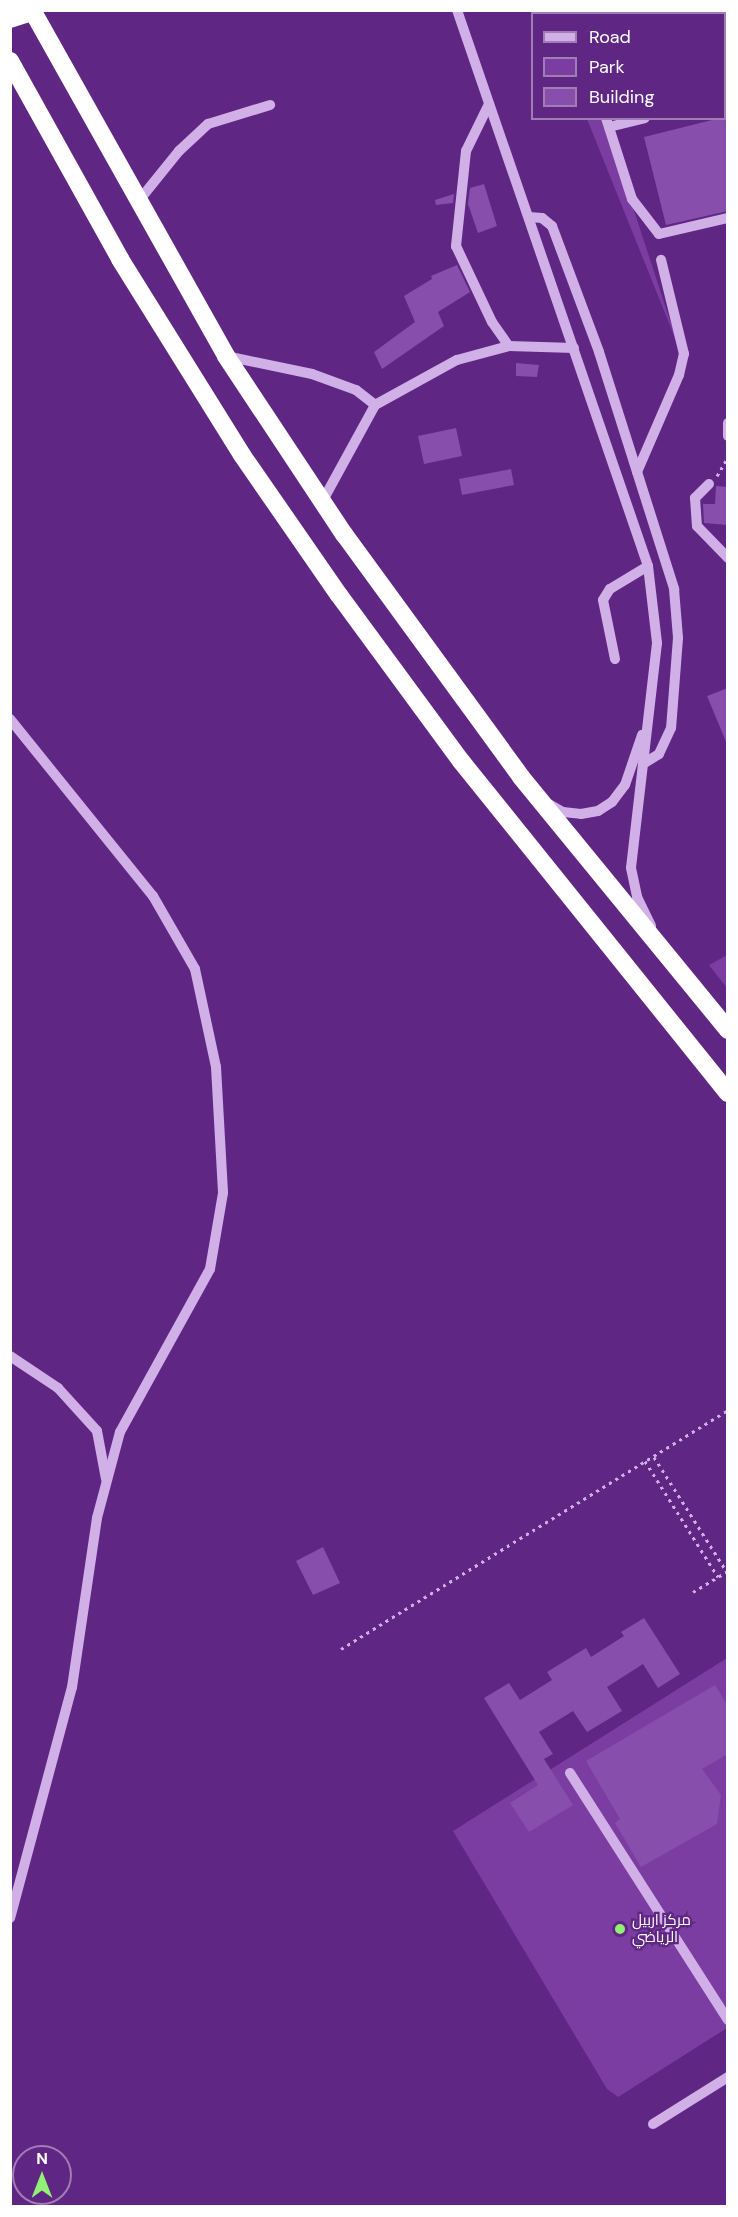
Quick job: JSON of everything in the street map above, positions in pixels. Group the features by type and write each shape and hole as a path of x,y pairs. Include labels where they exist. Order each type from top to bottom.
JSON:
{"highway":[{"path":"10,19 32,11 137,203 226,356 322,502 521,777 671,964 728,1030"},
{"path":"10,61 120,259 242,455 326,577 440,735 728,1093"}],"street":[{"path":"457,10 648,566 657,643 632,875 639,904 671,964"},
{"path":"489,104 466,151 456,246 492,322 509,346"},
{"path":"137,203 180,151 208,124 270,105"},
{"path":"630,120 608,123 632,199 659,234 728,218"},
{"path":"529,218 542,218 552,226 599,352 669,565 678,638 669,738 659,754 643,764"},
{"path":"637,472 679,375 684,354 661,260"},
{"path":"322,502 375,405 457,360 509,346 574,348"},
{"path":"226,356 312,374 356,390 375,405"},
{"path":"728,423 728,436"},
{"path":"709,484 695,498 697,526 728,558"},
{"path":"615,658 603,600 610,589 648,566"},
{"path":"521,777 547,803 562,812 580,814 604,808 625,785 650,712"},
{"path":"10,719 153,896 195,969 216,1067 223,1193 210,1269 120,1432 97,1518 72,1687 10,1918"},
{"path":"10,1356 58,1388 97,1431 107,1482"},
{"path":"570,1773 728,2020"},
{"path":"653,2124 728,2077"}],"path":[{"path":"709,484 728,457"},
{"path":"341,1649 728,1410"},
{"path":"654,1456 727,1572 693,1592"},
{"path":"645,1461 718,1576"}],"green space":[{"path":"587,120 604,120 679,348"},
{"path":"727,955 727,988 709,965"},
{"name":"مركز اربيل الرياضي","path":"727,1658 727,2028 618,2097 607,2089 453,1831"}],"building":[{"path":"728,116 728,211 666,225 644,137 712,120 726,120"},
{"path":"484,184 497,226 478,233 468,204 470,188"},
{"path":"454,194 453,203 436,205 435,200"},
{"path":"457,265 470,292 438,312 444,326 382,369 374,352 415,322 404,296 432,279 431,276"},
{"path":"516,363 539,365 537,377 516,376"},
{"path":"456,428 462,456 424,464 418,436"},
{"path":"511,469 514,485 462,495 459,479"},
{"path":"716,486 728,487 728,525 704,523 703,504 715,504"},
{"path":"728,688 728,744 727,744 707,696"},
{"path":"323,1547 340,1583 313,1595 296,1561"},
{"path":"644,1618 680,1674 658,1688 643,1664 607,1687 622,1711 587,1732 573,1711 539,1732 553,1754 544,1759 573,1805 529,1832 510,1803 538,1785 484,1698 509,1683 520,1700 552,1680 547,1672 586,1648 591,1657 624,1636 621,1632"},
{"path":"715,1685 728,1706 728,1754 702,1769 721,1795 717,1824 641,1867 615,1823 620,1819 586,1761"}],"place":[{"name":"مركز اربيل الرياضي","path":"620,1929"}]}
